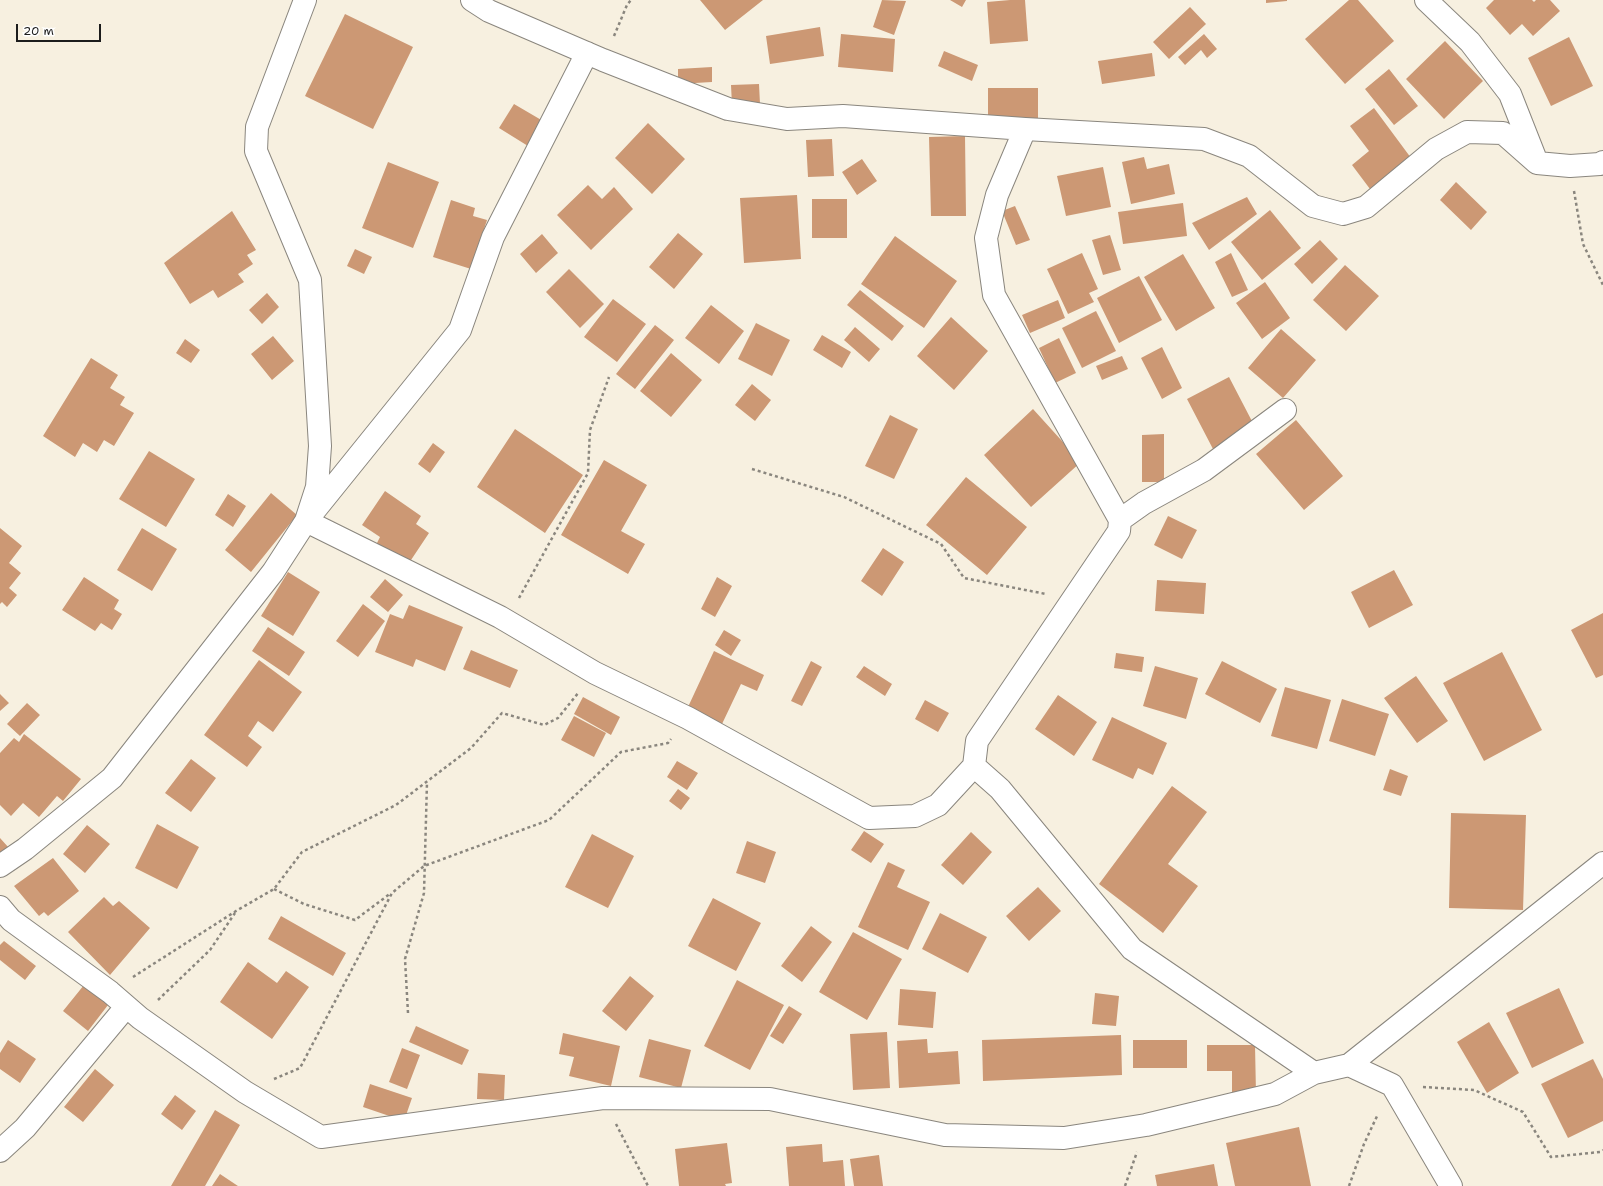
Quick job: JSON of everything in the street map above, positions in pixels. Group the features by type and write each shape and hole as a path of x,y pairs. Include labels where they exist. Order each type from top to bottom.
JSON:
{"street":[{"path":"305,0 256,127 256,150 310,280 320,446 317,487 306,521"},
{"path":"472,0 489,11 595,56 728,109 788,119 843,116 1025,129 1204,139 1249,156 1313,206 1343,214 1366,207 1436,149 1467,132 1503,133 1537,163 1570,166 1600,164 1603,162"},
{"path":"1426,0 1470,42 1510,94 1537,163"},
{"path":"0,866 25,849 112,778 273,572 306,521 460,330 493,237 595,56"},
{"path":"306,521 500,617 594,673 688,718 870,818 915,816 938,805 974,766 977,741 1074,600 1119,531 1120,520 994,295 986,238 997,195 1025,129"},
{"path":"1120,520 1144,503 1204,470 1285,410"},
{"path":"974,766 1000,789 1132,949 1314,1073"},
{"path":"0,907 11,920 110,992 133,1012 246,1092 320,1137 603,1098 770,1099 945,1135 1064,1138 1146,1125 1275,1094 1314,1073 1349,1065 1603,863"},
{"path":"0,1151 25,1128 133,1012"},
{"path":"1349,1065 1392,1085 1451,1186"}],"path":[{"path":"595,56 631,0"},
{"path":"1570,166 1583,244 1603,285"},
{"path":"500,617 521,595 588,473 590,430 609,377"},
{"path":"752,469 844,497 941,544 964,578 1074,600"},
{"path":"110,992 236,911 274,889 302,852 396,805 471,748 502,713 544,724 558,718 594,673"},
{"path":"274,889 304,904 354,920 392,893 424,866 549,820 621,752 668,743 688,718"},
{"path":"408,1013 405,959 424,893 427,781"},
{"path":"246,1092 300,1068 392,893"},
{"path":"133,1012 210,950 236,911"},
{"path":"1349,1186 1364,1144 1392,1085 1474,1090 1523,1112 1551,1157 1600,1152 1603,1150"},
{"path":"603,1098 648,1186"},
{"path":"1125,1186 1146,1125"}],"building":[{"path":"700,0 763,0 725,30"},
{"path":"882,0 906,1 894,35 873,27"},
{"path":"950,0 966,0 962,7"},
{"path":"1025,0 1028,41 990,44 987,2"},
{"path":"1266,0 1287,0 1287,1 1266,3"},
{"path":"1349,0 1358,0 1394,41 1345,84 1305,39"},
{"path":"1494,0 1532,0 1534,2 1536,0 1550,0 1560,11 1533,36 1522,24 1510,35 1486,8"},
{"path":"1190,7 1206,24 1169,59 1153,42"},
{"path":"345,14 413,47 373,129 305,96"},
{"path":"820,27 824,56 770,64 766,36"},
{"path":"841,34 895,39 893,72 838,67"},
{"path":"1204,34 1217,49 1207,58 1201,50 1185,65 1178,57"},
{"path":"1569,37 1593,86 1551,106 1528,58"},
{"path":"1445,41 1483,81 1444,119 1406,79"},
{"path":"944,51 978,65 972,81 938,66"},
{"path":"1152,53 1155,76 1102,84 1098,61"},
{"path":"712,67 712,82 678,84 678,69"},
{"path":"1389,69 1418,106 1394,125 1365,89"},
{"path":"759,84 760,104 732,105 731,85"},
{"path":"988,88 1038,88 1038,124 988,123"},
{"path":"514,104 543,121 528,146 499,128"},
{"path":"1374,108 1414,162 1373,193 1352,165 1369,151 1350,126"},
{"path":"648,123 685,159 652,194 615,158"},
{"path":"965,136 966,216 931,216 929,137"},
{"path":"832,139 834,176 808,177 806,140"},
{"path":"1144,157 1147,169 1169,164 1175,194 1131,204 1122,162"},
{"path":"862,159 877,181 857,195 842,172"},
{"path":"388,162 439,182 413,248 362,228"},
{"path":"1103,167 1111,207 1066,216 1057,176"},
{"path":"1456,182 1487,212 1471,230 1440,200"},
{"path":"588,185 602,199 614,187 633,209 591,250 557,215"},
{"path":"797,195 801,259 744,263 740,198"},
{"path":"1247,197 1257,214 1209,250 1192,223"},
{"path":"812,199 847,199 847,238 812,238"},
{"path":"451,200 475,208 473,216 487,220 471,269 433,257"},
{"path":"1183,203 1187,236 1123,244 1118,212"},
{"path":"1015,206 1030,240 1016,245 1002,211"},
{"path":"1270,210 1301,248 1262,280 1231,242"},
{"path":"232,211 256,250 247,255 253,264 238,274 244,282 218,298 213,290 190,304 164,263"},
{"path":"678,233 703,254 674,289 649,267"},
{"path":"542,234 558,253 536,273 520,254"},
{"path":"1110,235 1121,270 1103,275 1092,240"},
{"path":"895,236 957,281 924,328 861,284"},
{"path":"1320,240 1338,259 1312,284 1294,264"},
{"path":"355,249 372,257 364,274 347,266"},
{"path":"1082,253 1098,289 1089,293 1094,302 1068,314 1047,269"},
{"path":"1231,253 1248,290 1232,297 1215,262"},
{"path":"1183,254 1215,308 1176,331 1144,277"},
{"path":"1345,265 1379,296 1346,331 1313,300"},
{"path":"569,269 604,304 580,328 546,292"},
{"path":"1139,276 1162,320 1119,343 1097,298"},
{"path":"1265,282 1290,318 1262,339 1236,303"},
{"path":"860,290 904,326 892,341 847,305"},
{"path":"267,293 279,307 262,324 249,310"},
{"path":"613,299 646,324 617,362 584,337"},
{"path":"1058,300 1065,318 1030,333 1022,315"},
{"path":"711,305 744,331 719,364 685,338"},
{"path":"1096,311 1116,351 1082,368 1062,328"},
{"path":"951,317 988,351 954,390 917,356"},
{"path":"756,323 790,340 772,376 738,359"},
{"path":"655,325 674,340 635,389 616,374"},
{"path":"855,327 880,349 869,362 844,340"},
{"path":"1281,329 1316,360 1283,398 1248,368"},
{"path":"822,335 851,352 842,368 813,350"},
{"path":"273,336 294,361 272,380 251,354"},
{"path":"1059,338 1076,373 1055,383 1039,348"},
{"path":"185,339 200,350 191,363 176,353"},
{"path":"1162,347 1182,388 1162,399 1141,358"},
{"path":"671,353 702,380 671,417 640,391"},
{"path":"1122,356 1128,369 1102,380 1096,366"},
{"path":"91,358 118,375 110,388 125,397 120,405 134,413 114,446 104,440 97,452 83,443 75,457 43,436"},
{"path":"1229,377 1255,427 1213,449 1187,399"},
{"path":"752,384 771,400 755,421 735,405"},
{"path":"1033,409 1081,462 1031,507 984,455"},
{"path":"890,415 918,429 894,479 865,466"},
{"path":"1296,420 1343,476 1304,510 1256,454"},
{"path":"515,429 583,475 545,533 477,487"},
{"path":"1164,434 1164,482 1142,482 1142,435"},
{"path":"433,443 445,452 430,473 418,464"},
{"path":"149,451 195,479 166,527 119,499"},
{"path":"604,460 647,485 621,531 645,544 628,574 561,535"},
{"path":"966,477 1027,527 987,575 926,525"},
{"path":"385,491 421,516 416,524 429,533 407,566 376,545 380,537 362,525"},
{"path":"271,493 297,515 251,572 225,550"},
{"path":"228,494 246,506 233,527 215,515"},
{"path":"1168,516 1197,530 1182,559 1154,545"},
{"path":"0,528 22,546 9,563 21,573 9,588 17,595 7,607 2,602 0,604"},
{"path":"142,528 177,549 152,591 117,570"},
{"path":"883,548 904,562 882,596 861,581"},
{"path":"1394,570 1413,605 1369,628 1351,592"},
{"path":"288,572 320,592 293,636 261,616"},
{"path":"84,577 119,600 114,609 122,614 112,630 101,623 95,631 62,610"},
{"path":"717,577 732,586 715,617 701,609"},
{"path":"385,579 403,595 388,612 370,597"},
{"path":"1157,580 1206,583 1204,614 1155,611"},
{"path":"363,604 385,621 358,657 336,641"},
{"path":"409,605 463,627 445,671 416,659 413,667 375,652 390,614 403,619"},
{"path":"1603,613 1603,675 1596,678 1571,630"},
{"path":"268,627 305,652 289,676 252,651"},
{"path":"724,630 741,640 731,656 715,645"},
{"path":"471,650 518,670 510,688 463,669"},
{"path":"714,651 764,675 757,691 741,684 722,724 688,707"},
{"path":"1502,652 1542,730 1484,761 1443,683"},
{"path":"1116,653 1144,657 1142,672 1114,668"},
{"path":"259,660 302,692 273,732 258,721 248,736 262,747 247,767 204,735"},
{"path":"811,661 822,667 802,706 791,701"},
{"path":"1222,661 1277,689 1260,723 1205,694"},
{"path":"864,666 892,684 885,696 856,677"},
{"path":"1155,666 1198,678 1186,719 1143,706"},
{"path":"1416,676 1448,721 1417,743 1384,698"},
{"path":"1285,687 1331,700 1317,749 1271,736"},
{"path":"0,694 9,703 0,711"},
{"path":"1058,695 1097,722 1074,756 1035,729"},
{"path":"583,697 620,717 611,735 574,714"},
{"path":"1342,699 1389,714 1375,756 1329,741"},
{"path":"925,700 949,713 938,732 915,719"},
{"path":"27,703 40,715 20,736 7,724"},
{"path":"574,716 606,733 594,757 561,740"},
{"path":"1112,717 1167,743 1153,775 1138,768 1133,779 1092,760"},
{"path":"24,734 81,779 63,801 57,796 39,817 23,803 11,816 0,805 0,753 14,738 19,742"},
{"path":"191,759 216,778 191,812 165,793"},
{"path":"677,761 698,773 687,790 667,777"},
{"path":"1390,769 1408,776 1401,796 1383,790"},
{"path":"1172,786 1207,812 1168,864 1198,886 1163,933 1099,884"},
{"path":"678,789 690,798 681,810 669,801"},
{"path":"1451,813 1526,815 1523,910 1449,908"},
{"path":"157,824 199,847 177,889 135,868"},
{"path":"87,825 110,844 85,873 63,854"},
{"path":"864,831 884,844 871,863 851,850"},
{"path":"971,832 992,852 963,885 941,865"},
{"path":"592,834 634,856 608,908 565,887"},
{"path":"0,838 9,848 0,858"},
{"path":"747,841 776,852 765,883 736,873"},
{"path":"53,858 79,891 48,916 44,912 39,916 14,886"},
{"path":"888,862 905,870 897,887 930,902 908,950 858,927"},
{"path":"1038,887 1061,911 1029,941 1006,916"},
{"path":"104,897 113,906 119,901 150,928 110,975 68,932"},
{"path":"713,898 761,923 736,971 688,946"},
{"path":"940,913 987,937 968,973 922,949"},
{"path":"281,916 346,953 333,976 268,939"},
{"path":"811,926 832,942 802,982 781,966"},
{"path":"853,932 902,959 867,1020 819,992"},
{"path":"4,941 36,966 25,980 0,960 0,945"},
{"path":"248,962 277,983 286,971 309,987 272,1039 220,1002"},
{"path":"630,976 654,996 626,1031 602,1011"},
{"path":"737,980 784,1005 750,1070 704,1046"},
{"path":"84,985 108,1005 88,1031 63,1011"},
{"path":"1559,988 1584,1043 1532,1068 1506,1013"},
{"path":"900,989 936,992 933,1028 898,1025"},
{"path":"1095,993 1119,996 1116,1026 1092,1024"},
{"path":"789,1006 802,1014 783,1044 770,1036"},
{"path":"1489,1022 1519,1073 1487,1093 1457,1042"},
{"path":"416,1026 469,1050 462,1065 409,1042"},
{"path":"887,1032 890,1088 853,1090 850,1034"},
{"path":"563,1033 620,1046 611,1086 569,1076 574,1057 559,1054"},
{"path":"1121,1035 1122,1075 983,1081 982,1040"},
{"path":"649,1039 691,1050 681,1088 639,1077"},
{"path":"927,1039 928,1053 958,1051 960,1084 899,1088 897,1041"},
{"path":"8,1040 36,1059 20,1083 0,1069 0,1053"},
{"path":"1133,1040 1187,1040 1187,1068 1133,1068"},
{"path":"1207,1045 1255,1045 1256,1094 1232,1094 1232,1071 1207,1071"},
{"path":"402,1048 420,1055 407,1089 389,1082"},
{"path":"1593,1059 1603,1079 1603,1121 1568,1138 1541,1084"},
{"path":"95,1069 114,1085 83,1122 64,1107"},
{"path":"478,1073 505,1075 504,1100 477,1099"},
{"path":"370,1084 412,1098 404,1121 363,1107"},
{"path":"175,1095 196,1111 182,1130 161,1114"},
{"path":"215,1110 240,1125 205,1186 171,1186"},
{"path":"1299,1127 1311,1186 1235,1186 1226,1143"},
{"path":"727,1143 732,1183 725,1184 726,1186 679,1186 675,1149"},
{"path":"822,1144 823,1162 843,1160 845,1186 789,1186 786,1147"},
{"path":"879,1155 883,1186 854,1186 850,1159"},
{"path":"1214,1164 1218,1186 1157,1186 1155,1175"},
{"path":"220,1174 238,1186 212,1186"}]}
